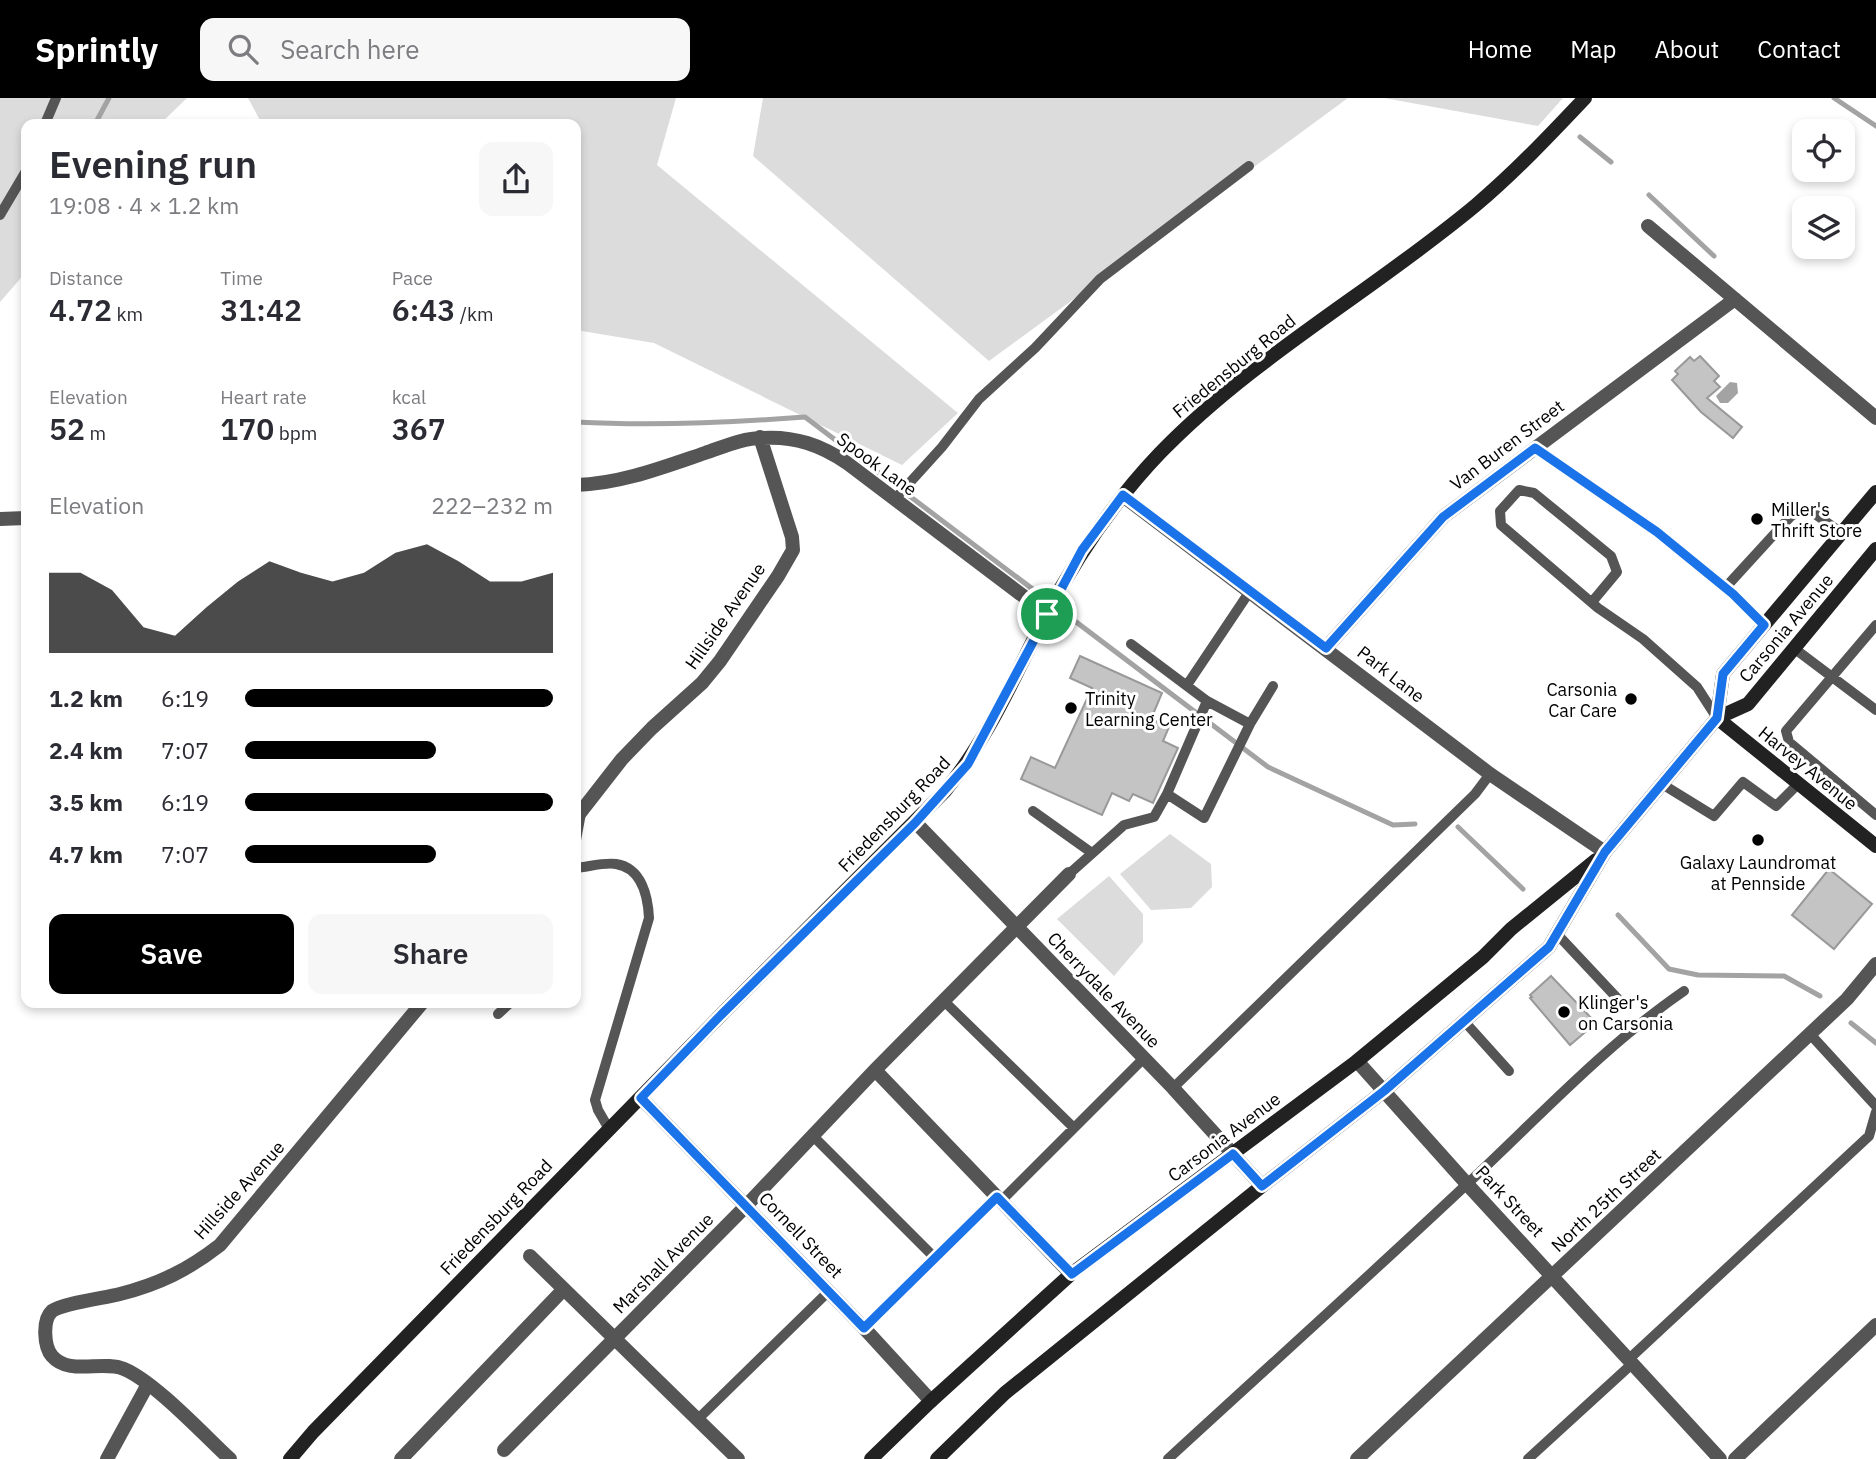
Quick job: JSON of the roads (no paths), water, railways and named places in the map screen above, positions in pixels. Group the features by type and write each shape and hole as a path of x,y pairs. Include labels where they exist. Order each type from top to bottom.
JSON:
{"street":[{"name":"Friedensburg Road","path":"290,1459 313,1432 721,1015 915,823 968,764 1082,550 1158,454 1194,419 1246,377 1476,205 1538,148 1586,98"},
{"path":"1648,226 1876,418"},
{"name":"Van Buren Street","path":"1326,648 1443,517 1735,299"},
{"name":"Spook Lane","path":"581,485 607,482 644,473 760,438 794,439 818,445 847,463 1047,614"},
{"name":"Hillside Avenue","path":"581,812 622,760 652,728 702,683 720,661 793,550 792,537 760,438"},
{"name":"Carsonia Avenue","path":"1717,718 1723,674 1876,492"},
{"name":"Park Lane","path":"1123,495 1490,774 1605,852"},
{"path":"0,519 21,518"},
{"name":"Carsonia Avenue","path":"937,1459 1005,1393 1384,1091 1549,947 1605,852 1717,718 1748,704 1871,566 1876,549"},
{"name":"Harvey Avenue","path":"1717,718 1876,846"},
{"name":"Cherrydale Avenue","path":"915,823 1173,1088 1262,1186"},
{"name":"Carsonia Avenue","path":"871,1459 1072,1274 1357,1061 1605,852"},
{"name":"Marshall Avenue","path":"504,1450 1069,874"},
{"name":"North 25th Street","path":"1357,1459 1847,999 1876,964"},
{"name":"Hillside Avenue","path":"230,1459 148,1384 123,1368 65,1366 54,1359 48,1351 45,1324 52,1311 118,1295 165,1279 192,1266 220,1245 418,1008"},
{"name":"Park Street","path":"1357,1061 1720,1459"},
{"path":"875,1070 1072,1274"},
{"name":"Cornell Street","path":"641,1098 829,1291 931,1401"},
{"path":"530,1256 738,1459"},
{"path":"401,1459 563,1290"},
{"path":"1735,1459 1876,1325"},
{"path":"107,1459 148,1384"}],"lane":[{"path":"47,119 56,98"},
{"path":"894,500 942,447 979,399 1035,348 1100,279 1249,166"},
{"path":"0,215 21,179"},
{"path":"1535,448 1657,532 1725,588 1764,625"},
{"path":"1592,602 1617,572 1611,556 1534,493 1519,490 1500,511 1501,525 1592,602 1643,639 1697,687 1717,718"},
{"path":"1725,588 1800,509 1812,512 1842,533"},
{"path":"1187,685 1250,591"},
{"path":"1876,625 1786,731 1789,742 1876,815"},
{"path":"1131,644 1207,701 1250,724"},
{"path":"1795,649 1876,709"},
{"path":"1167,794 1204,818 1250,724 1273,686"},
{"path":"1069,874 1124,825 1154,817 1167,794 1207,701"},
{"path":"1173,1088 1475,794 1490,774"},
{"path":"1662,784 1714,816 1743,782 1776,806 1798,784"},
{"path":"1033,811 1092,853"},
{"path":"581,868 616,864 632,870 642,885 648,902 649,918 595,1100 597,1110 609,1129"},
{"path":"1557,934 1617,998"},
{"path":"1168,1459 1467,1184 1542,1111 1653,1013 1684,991"},
{"path":"945,1002 1074,1128"},
{"path":"498,1014 505,1008"},
{"path":"1464,1021 1509,1071"},
{"path":"1810,1034 1876,1105"},
{"path":"864,1328 1144,1058"},
{"path":"1528,1459 1869,1136 1876,1112"},
{"path":"813,1136 935,1258"},
{"path":"696,1420 829,1291"}],"waterway":[{"path":"98,119 109,98"},
{"path":"1834,98 1876,126"},
{"path":"1580,137 1611,162"},
{"path":"1649,195 1714,256"},
{"path":"581,422 690,423 805,417 1268,767 1393,825 1415,824"},
{"path":"1458,827 1523,889"},
{"path":"1618,915 1669,969 1698,975 1784,976 1820,996"},
{"path":"1851,1023 1876,1043"}],"place":[{"name":"Miller's Thrift Store","path":"1757,519"},
{"name":"Carsonia Car Care","path":"1631,699"},
{"name":"Trinity Learning Center","path":"1071,708"},
{"name":"Galaxy Laundromat at Pennside","path":"1758,840"},
{"name":"Klinger's on Carsonia","path":"1564,1012"}]}
